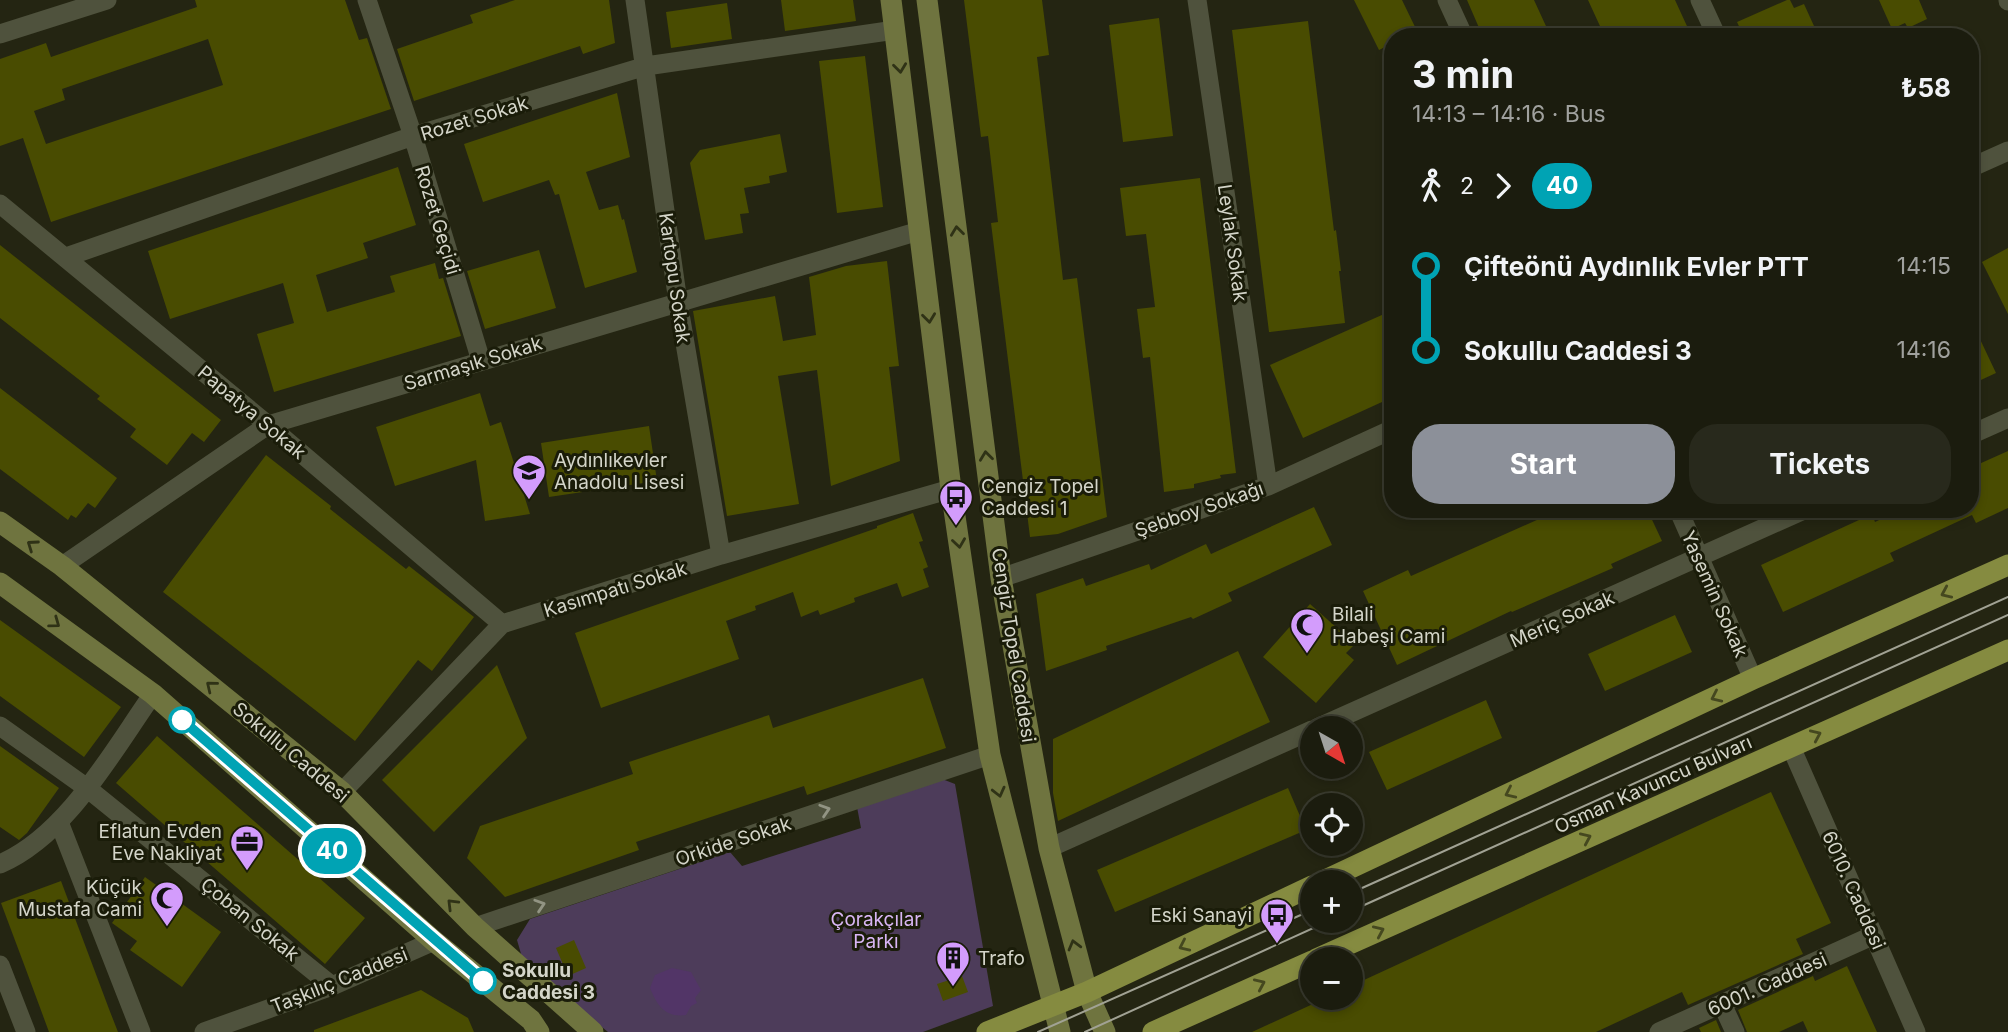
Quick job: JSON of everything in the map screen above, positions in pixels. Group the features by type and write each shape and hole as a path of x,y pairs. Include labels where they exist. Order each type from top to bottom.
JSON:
{"highway":[{"path":"1347,870 1753,679 2008,565"},
{"name":"Osman Kavuncu Bulvarı","path":"1344,947 2008,650"},
{"path":"986,1032 1087,992 1300,892"},
{"name":"Osman Kavuncu Bulvarı","path":"1153,1032 1300,967"}],"main road":[{"name":"Cengiz Topel Caddesi","path":"891,0 951,489 990,755 1060,1032"},
{"name":"Cengiz Topel Caddesi","path":"927,0 1001,578 1049,848 1087,992 1105,1032"},
{"name":"Sokullu Caddesi","path":"0,522 62,566 342,792 475,927 593,1032"},
{"path":"0,583 153,694 433,941 531,1020 540,1032"}],"street":[{"name":"Rozet Geçidi","path":"367,0 481,361"},
{"name":"Kartopu Sokak","path":"635,0 678,302 721,555"},
{"name":"Leylak Sokak","path":"1198,0 1268,486"},
{"path":"1447,0 1460,28"},
{"path":"1700,0 1713,28"},
{"path":"0,34 94,2"},
{"name":"Rozet Sokak","path":"66,257 412,136 646,66 895,30"},
{"path":"1979,164 2008,151"},
{"name":"Papatya Sokak","path":"0,204 268,425 502,624"},
{"name":"Sarmaşık Sokak","path":"62,566 268,425 919,231"},
{"path":"1979,431 2008,418"},
{"name":"Şebboy Sokağı","path":"1001,578 1268,486 1384,433"},
{"name":"Kasımpatı Sokak","path":"342,792 502,624 721,555 951,489"},
{"name":"Yasemin Sokak","path":"1682,518 1753,679"},
{"name":"Meriç Sokak","path":"1344,716 1786,518"},
{"path":"5,856 59,822 87,788 153,694"},
{"name":"Çoban Sokak","path":"0,726 87,788 332,986"},
{"path":"1049,848 1300,735"},
{"name":"6010. Caddesi","path":"1791,747 1916,1032"},
{"name":"Orkide Sokak","path":"475,927 990,755"},
{"path":"59,822 141,1032"},
{"name":"6001. Caddesi","path":"1659,1032 1874,935"},
{"name":"Taşkılıç Caddesi","path":"204,1032 332,986 433,941"},
{"path":"0,965 26,1032"},
{"path":"1722,1004 1735,1032"}],"green space":[{"name":"Çorakçılar Parkı","path":"942,779 955,784 993,1006 923,1032 608,1032 524,964 517,940 530,919 730,852 742,866 861,828 857,807"}],"shaded area":[{"path":"672,968 691,972 701,990 695,998 697,1003 691,1006 686,1015 673,1014 663,1009 650,988 655,975"}],"building":[{"path":"195,0 345,0 359,40 367,38 391,109 51,222 23,138 0,146 0,59 46,43 51,57 197,7","holes":["208,39 223,85 46,144 34,111 65,100 62,89"]},
{"path":"515,0 609,0 615,43 583,54 580,46 414,101 397,49 473,23 470,15"},
{"path":"781,0 853,0 856,21 785,31"},
{"path":"964,0 1042,0 1049,55 1037,57 1063,280 1077,278 1107,517 1058,534 1030,537 991,223 998,222 988,136 981,137"},
{"path":"1354,0 1402,0 1416,28 1384,28 1384,48 1379,50"},
{"path":"1467,0 1534,0 1547,28 1479,28"},
{"path":"1588,0 1675,0 1688,28 1601,28"},
{"path":"1790,0 1794,8 1804,4 1815,28 1740,28 1737,22"},
{"path":"1879,0 1919,0 1927,19 1908,28 1905,23 1892,28"},
{"path":"727,3 732,39 671,48 666,12"},
{"path":"1159,18 1173,136 1123,142 1109,25"},
{"path":"1308,21 1334,231 1336,230 1345,323 1269,332 1232,30"},
{"path":"865,56 883,207 837,213 819,61"},
{"path":"617,93 630,157 586,172 599,210 618,205 637,272 585,288 559,194 555,195 549,180 483,202 464,144"},
{"path":"780,134 787,172 769,176 770,183 744,188 749,213 740,214 743,233 705,240 690,163 700,150"},
{"path":"398,167 416,225 363,243 368,258 316,275 327,312 395,292 390,276 435,263 439,279 443,278 461,336 274,392 257,334 294,323 283,283 170,319 148,251"},
{"path":"1200,178 1236,473 1220,475 1221,478 1194,484 1194,488 1164,492 1150,357 1143,358 1137,309 1155,307 1146,234 1126,236 1120,188"},
{"path":"0,245 221,420 204,442 192,433 167,465 130,437 136,429 97,399 100,396 0,318"},
{"path":"2008,248 2008,314 1982,262"},
{"path":"539,250 556,308 485,329 467,271"},
{"path":"887,261 899,366 889,367 900,461 831,486 817,370 778,376 799,504 727,516 693,311 775,296 783,341 816,335 809,277 846,266"},
{"path":"1384,314 1384,401 1303,438 1270,365"},
{"path":"1979,337 1996,373 1979,381"},
{"path":"0,388 117,478 95,508 88,503 76,518 71,515 68,520 0,469"},
{"path":"480,393 490,426 501,422 530,514 485,521 476,460 395,486 376,427"},
{"path":"649,426 657,481 549,497 541,443"},
{"path":"2008,451 2008,508 1976,523 1974,518 1979,518 1979,464"},
{"path":"266,455 406,569 409,566 474,617 432,671 418,660 355,741 163,592"},
{"path":"1314,507 1332,545 1228,593 1232,601 1193,619 1191,617 1106,646 1107,650 1046,671 1036,594 1083,578 1086,586 1149,564 1151,570 1206,544 1211,554"},
{"path":"913,513 923,541 919,542 928,567 923,569 929,587 902,597 897,583 854,598 855,602 820,615 818,610 801,617 793,592 755,606 756,610 726,621 739,659 601,708 575,633"},
{"path":"1651,518 1662,541 1611,564 1613,568 1511,611 1397,665 1363,591 1408,570 1411,576 1539,519"},
{"path":"1863,518 1874,518 1875,522 1883,518 1966,518 1890,553 1894,561 1783,612 1761,565"},
{"name":"Bilali Habeşi Cami","path":"1310,604 1355,644 1346,653 1354,660 1316,703 1263,657"},
{"path":"1675,615 1692,652 1605,691 1588,654"},
{"path":"0,620 121,707 84,757 0,696"},
{"path":"1238,651 1270,722 1058,821 1053,793 1053,739"},
{"path":"497,665 527,738 434,832 382,780"},
{"path":"923,678 946,748 807,795 804,786 636,842 639,850 505,897 467,858 480,826 633,774 629,762 769,715 773,728"},
{"path":"1486,700 1502,738 1387,790 1369,752"},
{"path":"157,736 365,918 325,964 116,783"},
{"path":"0,746 59,788 19,840 0,827"},
{"path":"1288,788 1300,816 1300,833 1115,912 1097,870"},
{"path":"1771,792 1831,923 1796,939 1803,954 1688,1005 1682,992 1596,1032 1252,1032 1300,1010 1363,1010 1363,980"},
{"name":"Küçük Mustafa Cami","path":"145,877 221,932 182,987 130,950 137,941 112,923"},
{"path":"61,881 118,1032 49,1032 1,903"},
{"path":"574,940 586,968 568,976 556,948"},
{"path":"1847,966 1877,1032 1808,1032 1803,1021 1779,1032 1747,1032 1738,1010 1813,976 1815,981"},
{"name":"Trafo","path":"962,976 968,992 943,1001 937,984"},
{"path":"421,990 468,1018 474,1032 314,1032 314,1030"},
{"path":"1716,1020 1721,1032 1701,1032 1699,1028"}],"tram line":[{"path":"1363,888 2008,597"},
{"path":"1363,906 2008,615"},
{"path":"1038,1032 1300,915"},
{"path":"1085,1032 1302,933"}],"bus line":[{"name":"40","path":"182,720 433,941 483,981"}],"place":[{"name":"Aydınlıkevler Anadolu Lisesi","path":"529,501"},
{"name":"Cengiz Topel Caddesi 1","path":"956,527"},
{"name":"Bilali Habeşi Cami","path":"1307,655"},
{"name":"Eflatun Evden Eve Nakliyat","path":"247,872"},
{"name":"Küçük Mustafa Cami","path":"167,928"},
{"name":"Eski Sanayi","path":"1277,945"},
{"name":"Sokullu Caddesi 3","path":"483,981"},
{"name":"Trafo","path":"953,988"}]}
